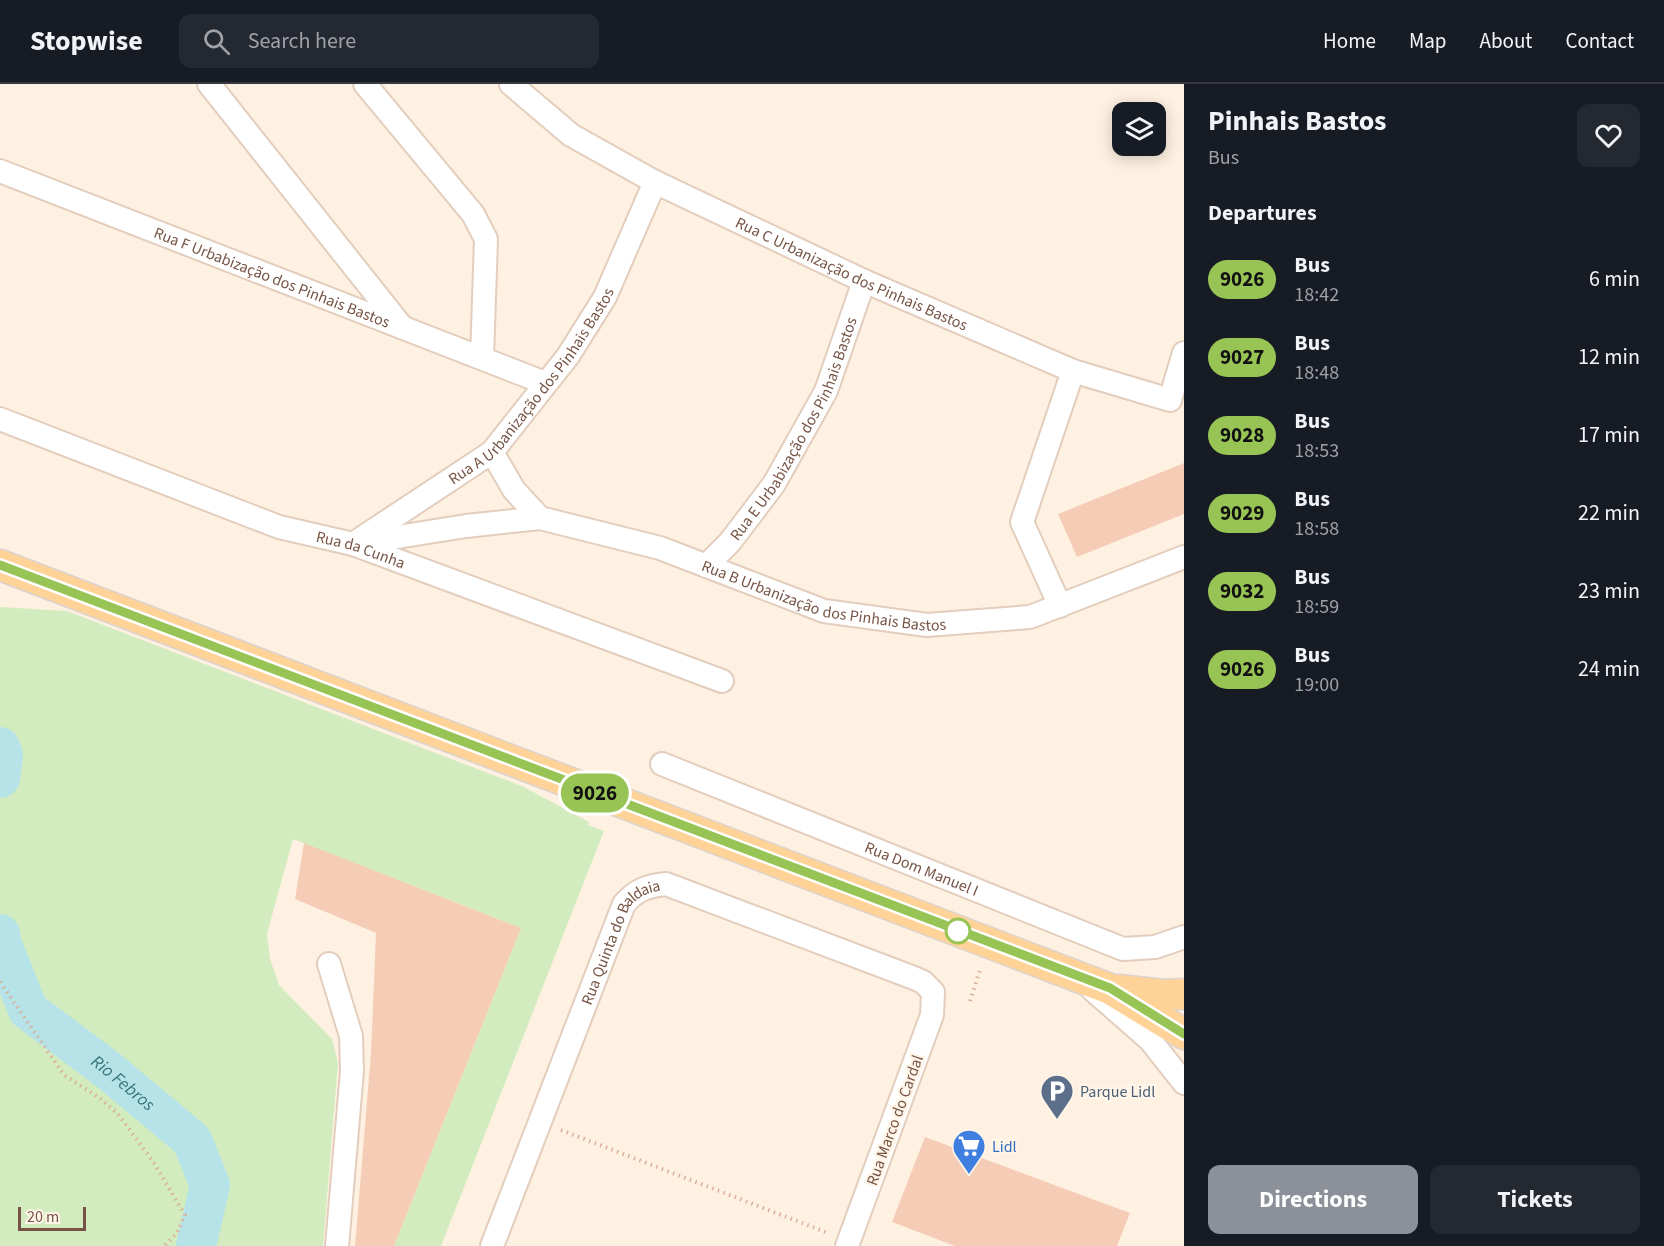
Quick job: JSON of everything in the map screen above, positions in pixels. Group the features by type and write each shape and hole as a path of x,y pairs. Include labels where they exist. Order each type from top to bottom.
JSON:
{"main road":[{"path":"0,565 1078,977 1110,988 1164,995 1184,994"},
{"path":"1110,988 1184,1034"}],"street":[{"path":"209,84 403,328"},
{"path":"365,84 473,214 486,239 482,358"},
{"name":"Rua C Urbanização dos Pinhais Bastos","path":"511,84 571,135 655,182 864,281 1073,371 1170,400 1184,353"},
{"name":"Rua F Urbabização dos Pinhais Bastos","path":"0,171 545,383"},
{"name":"Rua A Urbanização dos Pinhais Bastos","path":"352,544 492,452 568,356 605,297 655,182"},
{"path":"337,302 352,264"},
{"name":"Rua E Urbabização dos Pinhais Bastos","path":"706,566 736,534 774,484 826,391 864,281"},
{"path":"1060,606 1022,522 1073,371"},
{"name":"Rua da Cunha","path":"0,419 279,527 352,544 722,681"},
{"path":"492,452 514,490 540,518"},
{"path":"352,544 466,526 540,518"},
{"name":"Rua B Urbanização dos Pinhais Bastos","path":"540,518 660,548 824,611 927,625 1030,617 1184,557"},
{"name":"Rua Dom Manuel I","path":"662,764 1123,949 1155,947 1184,937"},
{"name":"Rua Quinta do Baldaia","path":"492,1246 624,904 634,893 649,886 666,884 914,978 923,982 933,992"},
{"path":"330,964 351,1036 352,1071 337,1246"},
{"path":"1078,977 1150,1040 1184,1083"},
{"name":"Rua Marco do Cardal","path":"853,1244 933,1015 933,992"}],"path":[{"path":"970,1001 989,943"},
{"path":"0,982 64,1075 101,1099 118,1114 174,1195 185,1215 177,1233 164,1246"},
{"path":"540,1122 853,1244"}],"green space":[{"path":"0,607 67,611 524,787 589,822 588,825 604,831 441,1246 394,1246 521,928 293,839 267,934 270,959 279,985 332,1039 338,1063 323,1246 0,1246"}],"building":[{"path":"1184,463 1184,514 1077,557 1058,514"},
{"path":"304,843 521,928 394,1246 355,1246 371,1053 376,933 295,899"},
{"name":"Lidl","path":"925,1137 1130,1213 1117,1246 955,1246 892,1222"}],"waterway":[{"name":"Rio Febros","path":"0,747 3,755 0,778"},
{"name":"Rio Febros","path":"0,934 1,942 28,1010 108,1070 192,1140 210,1185 196,1246"}],"bus line":[{"name":"9026","path":"0,565 1110,988 1184,1034"}],"place":[{"name":"Parque Lidl","path":"1057,1120"},
{"name":"Lidl","path":"969,1175"}]}
